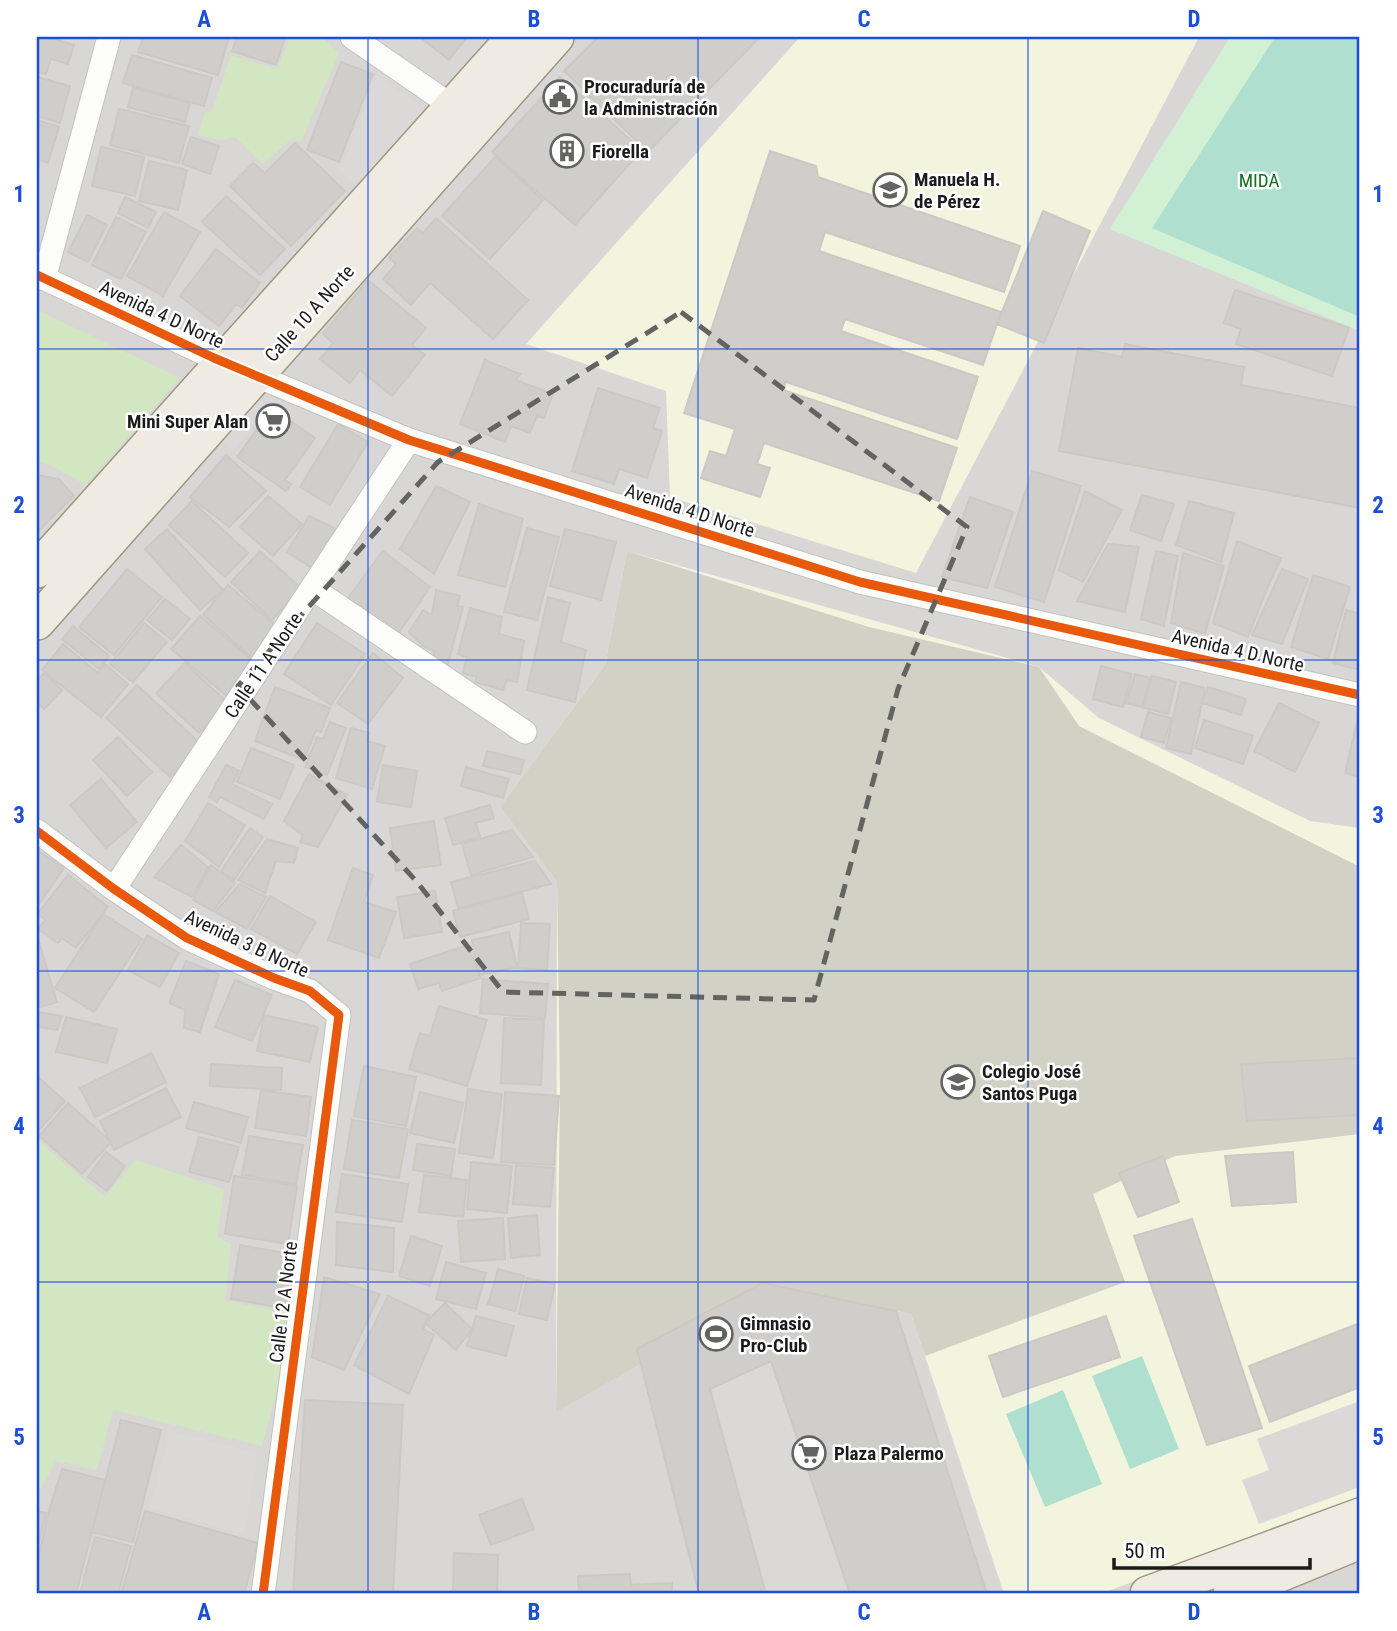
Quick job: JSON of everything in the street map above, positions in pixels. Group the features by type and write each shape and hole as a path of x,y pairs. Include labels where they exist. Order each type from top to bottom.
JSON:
{"main road":[{"name":"Calle 10 A Norte","path":"37,622 255,374 466,116 515,37"},
{"name":"Calle 10 A Norte","path":"37,570 223,361 466,116 556,37"},
{"path":"1148,1594 1360,1516"},
{"path":"1231,1594 1360,1541"}],"street":[{"path":"40,277 109,37"},
{"path":"352,37 466,116"},
{"name":"Avenida 4 D Norte","path":"40,277 223,361 410,440 860,582 1360,695"},
{"name":"Calle 11 A Norte","path":"114,888 410,440"},
{"path":"313,589 525,732"},
{"name":"Avenida 3 B Norte","path":"37,831 187,938 274,978 310,991 339,1015"},
{"name":"Calle 12 A Norte","path":"263,1594 339,1015"}],"highlighted area":[{"path":"681,312 967,527 898,689 814,1000 503,992 417,882 238,686 438,462"}],"shaded area":[{"path":"37,37 1360,37 1360,1594 37,1594"},
{"name":"Manuela H. de Pérez","path":"800,37 1199,37 916,573 670,497 666,391 526,344"},
{"path":"377,75 427,110 359,187 339,171"},
{"path":"257,397 269,407 233,451 220,440"},
{"name":"Colegio José Santos Puga","path":"627,551 1039,667 1099,718 1310,821 1360,828 1360,1497 1100,1594 1004,1594 911,1314 762,1283 556,1412 557,882 500,807 605,665"},
{"name":"Colegio José Santos Puga","path":"627,551 869,627 1039,667 1079,726 1360,867 1360,1134 1175,1156 1093,1194 1125,1282 925,1356 911,1314 762,1283 632,1369 556,1412 560,1089 557,882 500,807 605,665"},
{"path":"771,1361 850,1594 766,1594 710,1389"},
{"path":"1360,1401 1360,1487 1259,1524 1242,1480 1269,1470 1257,1439"},
{"path":"171,1431 257,1453 244,1534 150,1508"}],"green space":[{"path":"290,37 322,37 339,53 301,142 293,138 262,164 235,137 221,140 198,135 205,113 212,111 231,55 277,69"},
{"name":"MIDA","path":"1230,37 1360,37 1360,331 1110,229"},
{"name":"MIDA","path":"1275,37 1360,37 1360,317 1152,228"},
{"path":"37,310 180,378 86,485 37,461"},
{"path":"39,1142 105,1197 135,1160 224,1189 217,1237 231,1244 225,1301 297,1314 262,1446 113,1410 97,1470 56,1461 37,1496"},
{"path":"1142,1356 1179,1449 1130,1469 1092,1376"},
{"path":"1063,1390 1102,1484 1045,1507 1006,1414"}],"building":[{"path":"37,37 47,37 74,45 68,64 51,59 46,74 37,72"},
{"path":"143,37 229,37 218,75 138,52"},
{"path":"237,37 285,37 276,65 232,51"},
{"path":"420,37 467,37 449,60"},
{"path":"598,37 760,37 648,152 564,71"},
{"path":"132,55 212,78 204,106 123,83"},
{"path":"341,62 373,74 339,162 307,150"},
{"path":"37,77 70,86 60,123 37,116"},
{"name":"Fiorella","path":"560,77 642,150 575,225 492,152"},
{"path":"133,88 190,103 185,122 128,107"},
{"path":"119,109 189,126 179,163 110,145"},
{"path":"37,120 59,127 48,163 37,159"},
{"path":"191,137 219,146 210,174 182,164"},
{"path":"295,143 345,191 291,246 230,186 253,163 265,173"},
{"path":"101,147 144,157 135,196 92,186"},
{"path":"770,151 816,166 818,177 1020,246 1004,292 825,232 819,251 1001,312 983,365 845,319 841,331 978,377 957,439 786,382 783,390 957,448 939,501 764,443 757,464 770,468 760,497 701,478 710,451 726,456 735,429 684,413"},
{"path":"495,157 543,200 490,259 442,216"},
{"path":"149,161 187,170 178,210 139,201"},
{"path":"226,196 285,249 260,275 202,222"},
{"path":"125,197 156,212 148,228 118,213"},
{"path":"1043,211 1090,231 1044,343 997,324"},
{"path":"164,212 200,232 163,296 127,276"},
{"path":"87,215 107,225 88,262 68,252"},
{"path":"116,217 146,232 121,279 92,265"},
{"path":"436,218 528,300 493,339 430,283 411,305 383,279 396,264 389,258 417,228 423,233"},
{"path":"216,249 260,283 242,308 236,304 219,326 180,296"},
{"path":"368,280 426,328 412,345 425,355 392,396 360,370 350,383 320,359 333,343 323,334"},
{"path":"1235,290 1349,328 1332,376 1236,344 1241,329 1224,323"},
{"path":"1125,344 1244,367 1241,385 1360,408 1360,508 1059,451 1078,348 1122,357"},
{"path":"485,360 520,374 516,380 553,394 544,418 537,416 530,433 511,426 505,442 460,424"},
{"path":"598,388 660,408 653,428 662,431 647,478 619,469 614,484 572,471"},
{"path":"272,408 315,438 285,480 291,484 286,491 237,457"},
{"path":"338,424 368,442 330,505 300,487"},
{"path":"226,455 266,491 229,527 190,497"},
{"path":"1032,471 1081,486 1044,602 995,587"},
{"path":"37,475 59,479 74,496 37,532"},
{"path":"436,486 470,502 434,574 400,549"},
{"path":"1085,491 1122,510 1083,582 1059,570"},
{"path":"1142,495 1174,504 1161,541 1130,530"},
{"path":"268,496 302,524 273,556 240,527"},
{"path":"970,497 1013,512 987,588 942,577"},
{"path":"192,501 248,553 225,577 169,525"},
{"path":"1189,501 1234,513 1221,562 1176,545"},
{"path":"479,504 523,519 505,587 458,575"},
{"path":"309,516 336,529 314,569 287,552"},
{"path":"527,528 559,537 537,620 504,612"},
{"path":"167,529 223,590 200,610 145,549"},
{"path":"565,529 616,542 601,600 550,586"},
{"path":"1237,541 1281,558 1248,637 1213,623"},
{"path":"1108,544 1139,547 1125,612 1077,601"},
{"path":"260,551 301,588 272,620 231,582"},
{"path":"383,551 430,587 396,637 345,602"},
{"path":"1156,551 1178,556 1164,626 1141,619"},
{"path":"1183,553 1224,566 1205,634 1171,623"},
{"path":"127,569 162,597 114,655 79,627"},
{"path":"1282,569 1308,579 1282,644 1252,635"},
{"path":"1313,575 1350,587 1328,659 1291,647"},
{"path":"228,585 281,630 255,660 203,615"},
{"path":"436,590 460,596 457,606 463,607 446,671 433,662 434,651 423,646 409,632 423,610 432,615"},
{"path":"548,597 570,603 561,642 586,650 575,702 527,690"},
{"path":"165,599 190,619 172,640 147,620"},
{"path":"470,608 502,617 499,634 524,641 517,682 507,680 503,690 475,682 477,677 463,673 467,657 458,654"},
{"path":"1346,610 1360,614 1360,670 1333,663"},
{"path":"200,616 257,664 228,697 171,649"},
{"path":"144,623 167,642 133,682 110,664"},
{"path":"317,623 365,654 331,705 284,674"},
{"path":"73,626 109,656 99,669 62,639"},
{"path":"63,644 98,673 105,664 128,684 101,717 42,670"},
{"path":"373,653 403,678 368,724 337,703"},
{"path":"185,663 227,702 199,733 156,693"},
{"path":"1101,666 1132,674 1123,707 1093,699"},
{"path":"44,673 62,690 44,709 37,702 37,681"},
{"path":"1135,674 1150,678 1142,707 1126,703"},
{"path":"1152,676 1176,682 1168,714 1144,708"},
{"path":"1181,682 1205,688 1191,754 1166,748"},
{"path":"137,685 201,744 170,777 106,718"},
{"path":"275,687 330,708 321,732 316,730 304,760 255,741"},
{"path":"1208,687 1246,699 1241,715 1203,703"},
{"path":"1279,703 1319,723 1295,772 1254,751"},
{"path":"1148,712 1171,718 1164,743 1141,737"},
{"path":"1204,720 1253,736 1243,764 1195,748"},
{"path":"330,722 346,728 327,775 305,767 317,737 323,739"},
{"path":"1357,722 1360,723 1360,777 1345,773"},
{"path":"351,728 369,733 367,741 385,746 372,789 336,778"},
{"path":"118,737 152,772 127,796 93,760"},
{"path":"251,748 294,765 280,799 237,782"},
{"path":"487,751 524,760 520,774 483,766"},
{"path":"226,765 239,771 232,784 272,804 264,819 220,797 217,802 209,797"},
{"path":"383,765 417,771 411,807 377,802"},
{"path":"466,767 509,779 503,798 461,786"},
{"path":"309,774 347,795 318,847 300,842 303,835 284,821"},
{"path":"101,779 137,822 106,848 70,805"},
{"path":"208,803 245,825 219,867 185,841"},
{"path":"490,805 494,818 476,823 480,837 453,845 445,818"},
{"path":"434,821 441,865 396,871 390,828"},
{"path":"250,828 263,837 234,880 221,871"},
{"path":"512,830 533,857 471,875 462,844"},
{"path":"267,839 298,848 294,863 276,861 265,893 238,880"},
{"path":"181,845 208,867 192,897 154,877"},
{"path":"37,850 64,868 37,907"},
{"path":"535,861 551,884 458,908 451,882"},
{"path":"211,865 235,883 213,911 193,900"},
{"path":"353,868 373,875 364,902 396,912 379,958 328,940"},
{"path":"68,875 108,907 76,948 62,938 58,943 38,929 45,920 38,913"},
{"path":"240,884 266,897 247,929 215,912"},
{"path":"435,891 442,932 404,938 397,897"},
{"path":"522,893 529,919 460,937 453,911"},
{"path":"270,896 316,922 297,954 251,929"},
{"path":"103,914 142,939 94,1012 55,988"},
{"path":"521,923 550,924 547,970 518,968"},
{"path":"509,932 517,967 479,975 472,940"},
{"path":"147,935 179,953 160,987 128,970"},
{"path":"37,942 57,1002 37,1008"},
{"path":"468,945 481,978 442,991 439,983 418,989 410,964"},
{"path":"186,961 219,974 200,1032 184,1028 185,1010 169,1003"},
{"path":"483,979 548,984 545,1018 480,1013"},
{"path":"235,980 272,995 252,1041 215,1027"},
{"path":"439,1006 487,1020 467,1086 409,1069 420,1033 430,1036"},
{"path":"37,1012 62,1016 57,1030 37,1027"},
{"path":"264,1015 318,1027 310,1062 257,1051"},
{"path":"66,1017 117,1029 107,1063 56,1052"},
{"path":"504,1018 544,1020 541,1085 501,1083"},
{"path":"151,1053 166,1082 95,1117 80,1088"},
{"path":"1360,1058 1360,1115 1247,1121 1241,1064"},
{"path":"211,1064 282,1068 281,1090 210,1086"},
{"path":"364,1066 416,1077 406,1126 354,1116"},
{"path":"37,1076 65,1101 38,1131 37,1130"},
{"path":"166,1088 181,1117 114,1150 100,1121"},
{"path":"468,1089 502,1094 493,1158 459,1153"},
{"path":"261,1090 311,1097 306,1136 255,1128"},
{"path":"420,1092 463,1103 454,1143 410,1133"},
{"path":"505,1092 559,1096 554,1165 501,1162"},
{"path":"194,1102 248,1117 241,1143 186,1128"},
{"path":"68,1103 111,1142 82,1174 39,1136"},
{"path":"352,1120 408,1129 399,1178 344,1169"},
{"path":"249,1136 303,1145 296,1184 242,1175"},
{"path":"199,1137 239,1147 229,1182 189,1172"},
{"path":"417,1144 455,1149 451,1176 413,1170"},
{"path":"106,1152 125,1166 107,1191 88,1177"},
{"path":"1293,1152 1296,1202 1232,1206 1225,1156"},
{"path":"1163,1156 1179,1202 1138,1217 1119,1173"},
{"path":"471,1162 512,1166 507,1213 467,1209"},
{"path":"516,1165 554,1168 550,1207 513,1204"},
{"path":"342,1174 408,1184 402,1222 336,1212"},
{"path":"424,1175 467,1180 463,1217 419,1212"},
{"path":"234,1176 297,1186 288,1244 225,1234"},
{"path":"537,1215 540,1255 511,1258 508,1218"},
{"path":"503,1218 505,1259 461,1262 458,1221"},
{"path":"1192,1219 1262,1428 1207,1445 1134,1236"},
{"path":"337,1222 394,1228 393,1272 336,1265"},
{"path":"411,1236 442,1246 430,1286 399,1276"},
{"path":"240,1245 294,1255 284,1308 231,1299"},
{"path":"446,1262 486,1273 476,1309 436,1299"},
{"path":"498,1269 524,1276 515,1311 488,1304"},
{"path":"324,1277 380,1294 344,1370 312,1357"},
{"path":"527,1278 555,1284 547,1320 519,1314"},
{"path":"762,1283 896,1311 987,1594 850,1594 771,1361 710,1389 766,1594 699,1594 637,1349"},
{"path":"388,1296 429,1315 423,1329 434,1335 409,1394 354,1365"},
{"path":"445,1303 472,1329 456,1350 425,1323"},
{"path":"476,1316 514,1326 506,1356 467,1346"},
{"path":"1106,1316 1120,1357 1003,1397 989,1356"},
{"path":"1360,1323 1360,1387 1270,1422 1249,1366"},
{"path":"305,1400 403,1405 393,1594 293,1594"},
{"path":"121,1420 161,1430 133,1542 92,1532"},
{"path":"62,1469 105,1480 76,1594 42,1594 37,1593 37,1565 48,1514"},
{"path":"522,1499 534,1529 491,1545 479,1515"},
{"path":"37,1511 46,1513 37,1550"},
{"path":"145,1511 258,1543 244,1594 121,1594"},
{"path":"95,1537 131,1546 118,1594 80,1594"},
{"path":"454,1553 498,1555 497,1594 453,1594"},
{"path":"630,1574 631,1585 672,1583 672,1594 579,1594 578,1576"}],"cycle path":[{"path":"37,275 214,358 409,440 860,582 1360,695"},
{"path":"37,831 114,889 187,938 274,978 310,991 339,1015 263,1594"}],"place":[{"name":"Procuraduría de la Administración","path":"560,97"},
{"name":"Fiorella","path":"567,151"},
{"name":"Manuela H. de Pérez","path":"890,190"},
{"name":"Mini Super Alan","path":"273,421"},
{"name":"Colegio José Santos Puga","path":"958,1082"},
{"name":"Gimnasio Pro-Club","path":"716,1334"},
{"name":"Plaza Palermo","path":"809,1453"}]}
